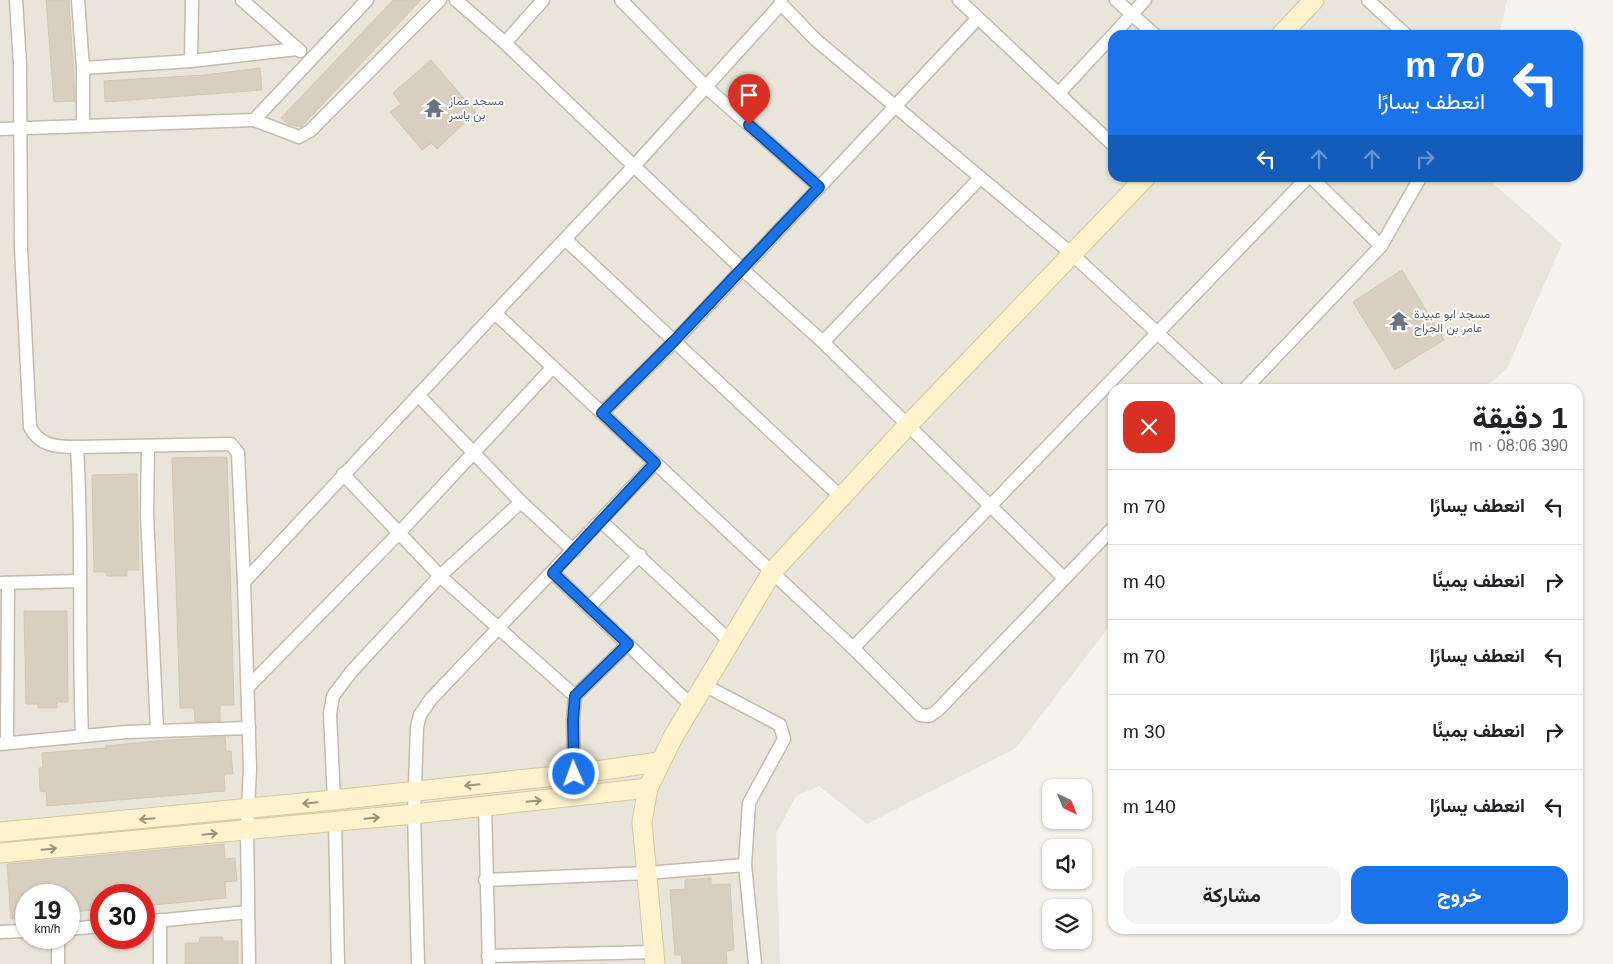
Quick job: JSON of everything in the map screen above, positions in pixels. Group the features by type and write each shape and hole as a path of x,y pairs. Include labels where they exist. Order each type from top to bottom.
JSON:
{"street":[{"path":"16,0 22,248 30,427 35,437 44,444 62,447 231,444 236,448 238,454 249,728 247,809 248,964"},
{"path":"78,0 83,68 83,124"},
{"path":"191,61 192,0"},
{"path":"243,0 310,60"},
{"path":"254,120 367,0"},
{"path":"0,128 254,120 299,137 310,131 440,0"},
{"path":"456,0 505,43 742,269 823,342 1064,578"},
{"path":"505,43 543,0"},
{"path":"621,0 706,87 819,187"},
{"path":"959,0 1108,140"},
{"path":"1116,0 1149,30"},
{"path":"1118,30 1145,0"},
{"path":"1286,30 1314,0"},
{"path":"1368,0 1401,30"},
{"path":"244,582 343,474 635,166 781,2 816,40 1073,255 1213,384"},
{"path":"602,413 674,341 978,18"},
{"path":"1059,93 1108,40"},
{"path":"83,68 191,61 297,49"},
{"path":"823,342 980,178"},
{"path":"485,806 485,880 489,960 655,958 642,822 648,788 659,762 772,572 908,424 1073,255 1141,182"},
{"path":"853,648 992,506 1157,331 1303,182"},
{"path":"1316,182 1381,246"},
{"path":"1250,384 1381,246 1418,182"},
{"path":"565,239 842,498"},
{"path":"496,312 853,648 920,715 929,716 937,711 1108,533"},
{"path":"248,687 400,532 553,367"},
{"path":"418,395 522,502 574,550"},
{"path":"148,446 147,515 157,730"},
{"path":"77,447 81,504 79,656 82,736"},
{"path":"418,964 414,814 417,727 420,716 431,699 553,573 655,463"},
{"path":"343,474 440,576 575,696"},
{"path":"334,800 330,714 333,696 351,672 440,576 522,502"},
{"path":"602,521 730,641"},
{"path":"589,607 640,555"},
{"path":"553,573 692,706"},
{"path":"80,581 4,584 3,743 157,730 249,728"},
{"path":"574,774 573,720 575,696 628,644"},
{"path":"704,685 780,725 783,730 784,739 749,803 745,865 755,964"},
{"path":"0,832 334,800 574,774 659,762"},
{"path":"0,853 335,822 648,788"},
{"path":"335,822 338,964"},
{"path":"485,880 647,873 745,865"},
{"path":"155,921 248,912"},
{"path":"160,920 160,964"},
{"path":"0,932 15,931"},
{"path":"58,949 58,964"}],"shaded area":[{"path":"0,0 1507,0 1500,30 1108,30 1108,182 1492,182 1562,244 1507,369 1488,384 1108,384 1108,628 1016,748 867,824 819,786 796,796 776,834 780,964 0,964"}],"building":[{"path":"46,0 69,0 75,101 54,102"},
{"path":"393,0 421,0 301,127 288,124 281,118"},
{"name":"مسجد عمار بن ياسر","path":"431,60 476,112 437,149 431,143 422,150 390,112 401,104 393,93"},
{"path":"260,68 262,90 105,102 104,81 204,75"},
{"name":"مسجد ابو عبيدة عامر بن الجراح","path":"1402,270 1444,340 1395,370 1353,302"},
{"path":"227,457 234,705 220,705 220,721 195,722 194,708 180,708 172,458"},
{"path":"137,474 139,570 127,570 127,576 107,576 106,572 94,572 92,475"},
{"path":"24,611 67,611 68,702 57,702 57,708 38,708 38,704 26,704"},
{"path":"225,737 226,751 231,751 233,774 224,774 225,791 47,806 46,792 40,791 39,768 43,768 42,753 106,748 105,746 167,740"},
{"path":"224,844 225,859 235,858 237,881 225,882 226,898 155,905 155,884 90,884 90,911 80,911 80,884 15,884 15,918 11,919 7,864"},
{"path":"711,878 711,885 730,884 734,950 726,951 727,964 682,964 681,955 675,955 670,890 685,889 685,880"},
{"path":"200,937 223,937 223,941 238,941 238,964 185,964 185,943 199,943"}],"place":[{"name":"مسجد عمار بن ياسر","path":"434,108"},
{"name":"مسجد ابو عبيدة عامر بن الجراح","path":"1399,321"}],"route":[{"path":"574,774 573,720 575,696 628,644 553,573 655,463 602,413 674,341 819,187 749,125"}]}
